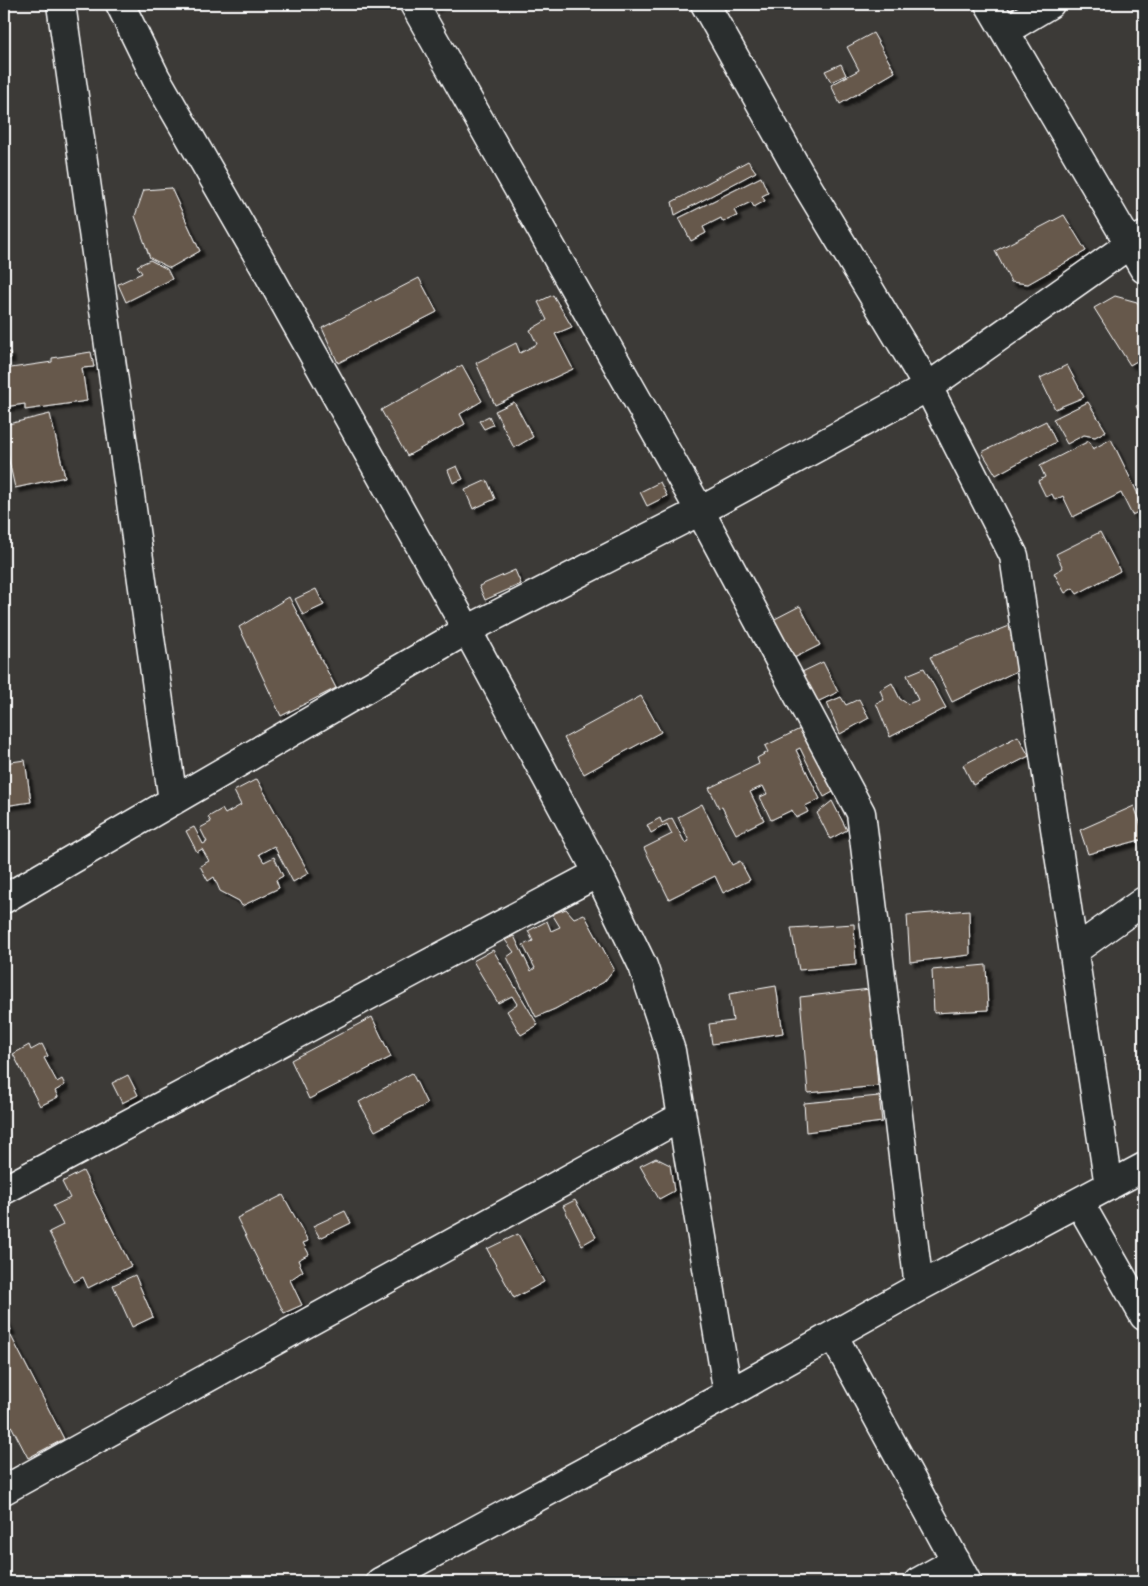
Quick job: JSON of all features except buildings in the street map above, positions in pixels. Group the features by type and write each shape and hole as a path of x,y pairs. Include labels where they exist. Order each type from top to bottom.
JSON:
{"street":[{"path":"61,4 173,801"},
{"path":"120,4 156,78 467,630 598,873 643,966 671,1051 728,1394"},
{"path":"414,4 700,511 861,813 919,1287"},
{"path":"705,4 800,174 928,387 1014,556 1109,1186"},
{"path":"989,4 1137,240 1144,269"},
{"path":"1005,31 1050,4"},
{"path":"4,900 467,630 700,511 928,387 1137,240"},
{"path":"4,1190 598,873"},
{"path":"1074,951 1144,901"},
{"path":"4,1490 682,1117"},
{"path":"380,1582 728,1394 919,1287 1144,1167"},
{"path":"1079,1202 1144,1316"},
{"path":"833,1335 962,1572 918,1582"}]}
